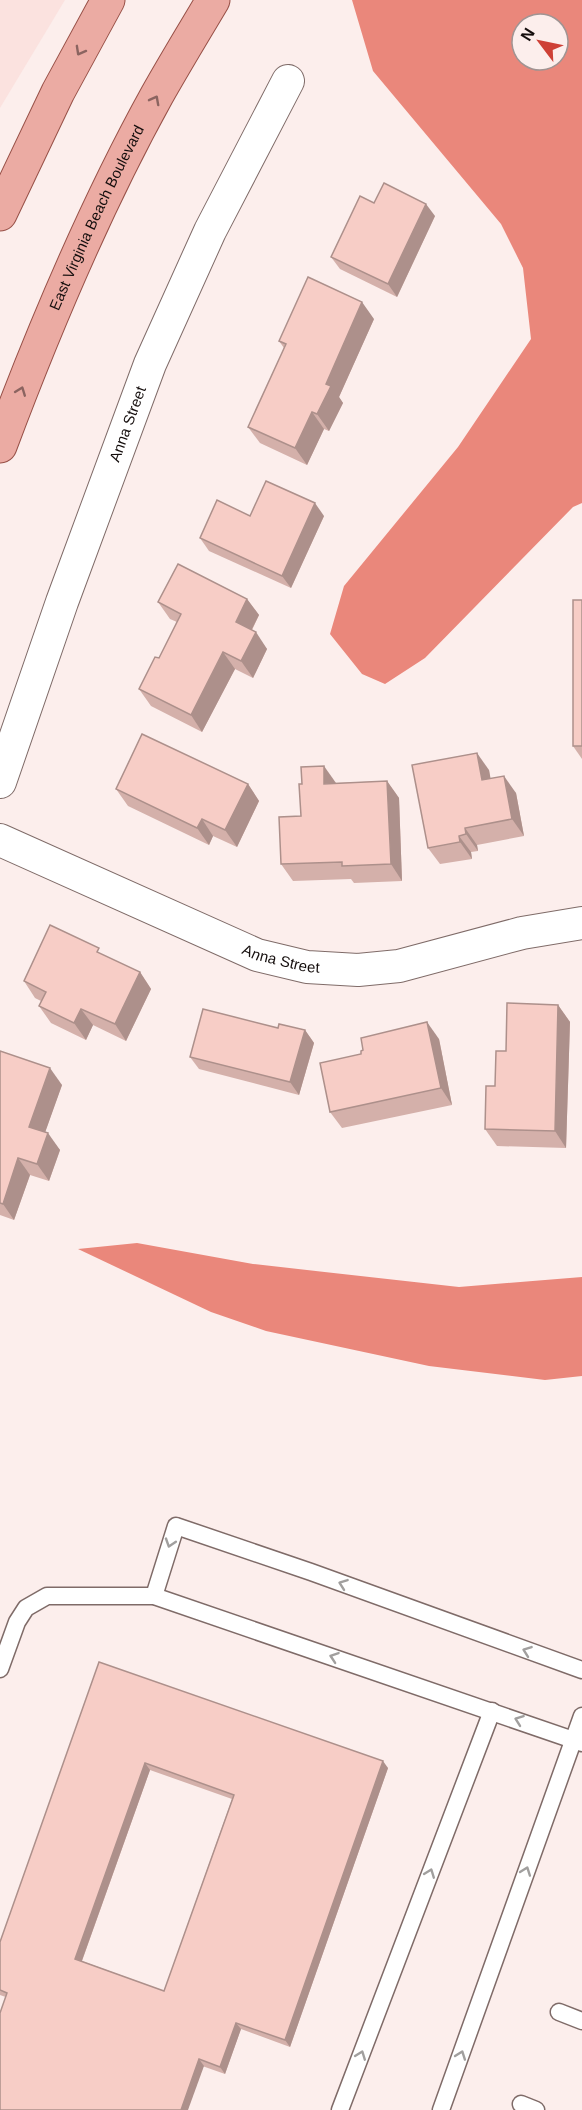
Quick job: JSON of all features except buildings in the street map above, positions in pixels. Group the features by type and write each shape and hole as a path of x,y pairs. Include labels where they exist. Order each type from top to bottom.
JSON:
{"main road":[{"path":"0,214 57,92 108,0"},
{"name":"East Virginia Beach Boulevard","path":"0,446 30,366 97,215 158,94 213,0"}],"street":[{"name":"Anna Street","path":"0,782 62,602 150,364 210,231 288,81"},
{"name":"Anna Street","path":"0,840 257,955 307,967 358,970 399,966 522,933 582,923"}],"lane":[{"path":"154,1596 176,1526 582,1670"},
{"path":"0,1669 16,1622 26,1608 47,1596 154,1596 578,1741"},
{"path":"340,2110 492,1711"},
{"path":"441,2110 578,1741 582,1716"},
{"path":"559,2012 582,2021"}],"shaded area":[{"path":"0,0 65,0 0,108"},
{"path":"352,0 582,0 582,503 573,507 425,658 385,684 362,674 330,634 344,586 458,447 531,339 523,268 501,224 373,71"},
{"path":"137,1243 253,1264 459,1287 582,1277 582,1376 545,1380 429,1366 266,1331 211,1312 78,1249"}]}
